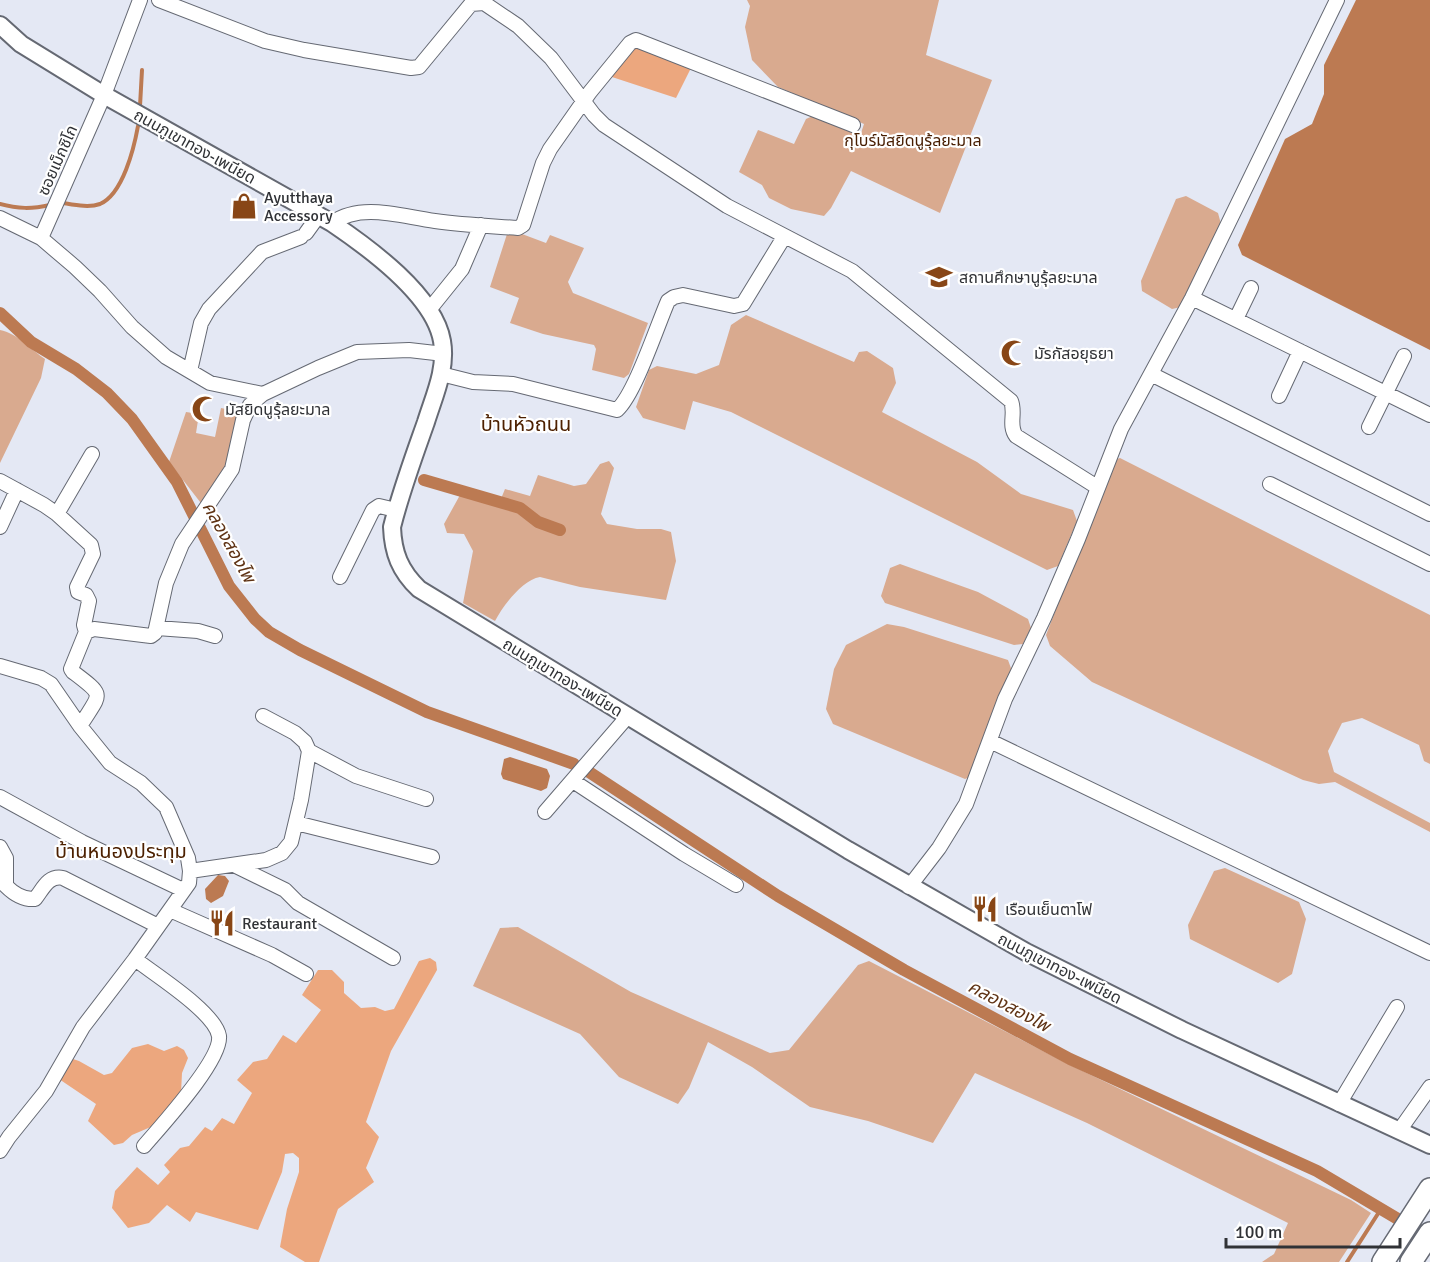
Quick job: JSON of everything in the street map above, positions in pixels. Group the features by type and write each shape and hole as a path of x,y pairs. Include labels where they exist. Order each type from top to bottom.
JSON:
{"main road":[{"path":"1387,1255 1430,1189"},
{"path":"1411,1262 1430,1233"}],"street":[{"name":"ซอยเม็กซิโก","path":"41,238 123,50 140,0"},
{"path":"159,0 265,41 411,68 419,68 471,4 484,3 518,26 552,58 603,125 727,206 852,271 1011,401 1013,405 1011,426 1016,436 1097,487"},
{"path":"909,887 939,848 966,804 1005,699 1044,618 1078,539 1121,429 1192,298 1337,0"},
{"name":"ถนนภูเขาทอง-เพนียด","path":"0,25 21,44 104,95 325,219 360,242 398,274 429,310 440,332 444,354 441,374 392,527 392,543 398,562 407,577 419,589 909,887 1035,957 1182,1030 1430,1145"},
{"path":"190,371 201,323 210,309 262,252 303,235 325,219 366,213 518,228 523,225 550,149 584,101 630,43 636,40 642,40 853,125"},
{"path":"2,219 41,238 100,291 166,357 210,383 263,394"},
{"path":"429,310 462,269 482,225"},
{"path":"441,374 473,382 513,384 617,410 623,405 631,390 668,301 674,297 683,296 734,306 743,304 784,237"},
{"path":"1236,319 1251,288"},
{"path":"1192,298 1430,415"},
{"path":"86,632 94,629 152,636 156,633 166,583 182,544 232,469 243,420 250,405 263,394 357,352 409,350 444,354"},
{"path":"1279,396 1300,351"},
{"path":"1369,427 1404,356"},
{"path":"1150,374 1430,514"},
{"path":"57,514 92,454"},
{"path":"0,482 45,505 91,544 93,550 77,587 78,592 86,595 89,601 84,626 86,632 71,669 94,688 98,698 80,726"},
{"path":"1269,484 1430,564"},
{"path":"0,527 17,490"},
{"path":"340,577 373,510 379,506 396,510"},
{"path":"157,628 198,631 215,636"},
{"path":"0,666 41,678 51,684 80,726 110,763 141,783 166,807 188,858 190,871 189,883 83,1027 46,1091 0,1151"},
{"path":"190,871 266,860 282,853 291,842 309,751 305,742 295,733 263,716"},
{"path":"545,812 628,716"},
{"path":"990,741 1430,953"},
{"path":"309,751 356,776 426,799"},
{"path":"573,781 684,854 736,885"},
{"path":"0,797 82,842 183,890"},
{"path":"296,823 432,857"},
{"path":"0,847 6,858 6,886 12,893 27,900 35,899 49,879 63,878 158,926"},
{"path":"234,865 285,890 298,903 393,958"},
{"path":"170,910 272,955 306,974"},
{"path":"135,959 198,1005 213,1023 219,1036 215,1055 183,1101 144,1146"},
{"path":"1339,1104 1397,1007"},
{"path":"1399,1131 1430,1087"}],"green space":[{"name":"กุโบร์มัสยิดนูรุ้ลยะมาล","path":"747,0 939,0 926,55 992,80 940,213 851,171 831,208 824,216 791,209 769,198 762,185 739,172 758,130 794,144 806,119 815,115 861,133 864,124 778,87 752,60 745,27 750,6"},
{"path":"1186,196 1218,213 1221,224 1181,307 1172,309 1142,291 1141,281 1176,199"},
{"path":"507,234 522,234 546,243 550,235 584,248 568,282 573,293 648,323 629,374 624,378 592,370 596,349 594,345 543,334 510,323 519,298 490,287"},
{"path":"746,315 854,362 859,352 867,351 893,368 896,383 882,412 977,462 1021,494 1073,510 1077,521 1058,566 1047,570 731,412 693,401 685,430 643,418 636,407 649,370 657,366 696,374 719,365 731,325"},
{"path":"0,330 18,338 45,359 41,378 0,463"},
{"path":"221,408 241,412 233,456 204,507 169,462 186,412 199,414 196,433 215,437"},
{"path":"1120,458 1430,615 1430,764 1424,761 1419,745 1362,718 1342,723 1328,751 1334,772 1430,823 1430,832 1335,782 1319,784 1303,780 1092,682 1050,646 1046,635 1114,460"},
{"path":"609,461 614,468 601,514 607,524 671,532 676,561 666,600 580,587 540,577 520,588 495,621 463,603 473,551 464,534 447,533 444,524 460,495 498,506 505,489 530,496 538,475 574,486 586,484 600,464"},
{"path":"900,564 978,592 1028,619 1031,628 1023,644 1014,645 885,603 881,596 890,568"},
{"path":"887,624 904,627 1008,660 1012,671 970,777 965,779 833,724 826,709 834,669 846,645"},
{"path":"1225,868 1299,902 1306,919 1292,974 1278,983 1190,939 1188,925 1214,871"},
{"path":"518,927 631,992 770,1053 789,1050 858,965 869,961 1068,1064 1351,1200 1371,1213 1339,1262 1262,1262 1274,1254 1288,1223 1087,1123 975,1073 933,1143 868,1121 810,1107 752,1067 708,1042 689,1088 678,1104 619,1077 580,1034 473,986 500,928"}],"shaded area":[{"path":"1356,0 1430,0 1430,350 1242,255 1238,245 1285,139 1312,124 1324,94 1324,65"},
{"path":"641,47 691,68 676,98 612,77 632,49"},
{"path":"510,757 547,769 550,776 547,788 541,791 503,779 501,774 504,759"},
{"path":"218,875 225,876 229,881 223,896 211,903 206,899 205,889"},
{"path":"430,958 436,962 437,970 391,1051 366,1122 379,1137 366,1168 374,1182 338,1209 319,1262 305,1262 280,1247 287,1209 299,1172 299,1158 293,1153 285,1154 282,1172 258,1230 196,1212 190,1222 167,1205 149,1223 128,1228 112,1208 115,1191 137,1167 158,1185 170,1172 164,1165 180,1148 189,1146 205,1127 212,1131 222,1118 234,1124 252,1093 237,1080 253,1062 267,1059 283,1035 296,1043 321,1010 302,995 318,970 332,970 344,982 344,993 361,1008 375,1007 385,1011 394,1009 419,961"},
{"path":"148,1044 164,1051 177,1046 184,1050 188,1058 182,1073 181,1093 153,1126 132,1135 123,1143 114,1145 88,1121 96,1104 59,1079 70,1058 104,1075 112,1073 132,1048"}],"waterway":[{"path":"140,106 142,70"},
{"path":"63,203 91,206 108,199 126,170 138,126"},
{"path":"0,204 25,208 50,205"},
{"name":"คลองสองไพ","path":"0,313 31,342 76,369 107,393 132,419 177,482 229,586 255,619 269,632 300,650 427,712 574,764"},
{"path":"424,480 520,508 538,522 560,530"},
{"name":"คลองสองไพ","path":"589,772 778,896 904,970 1070,1059 1317,1171 1430,1238"},
{"path":"1347,1262 1381,1209"}],"place":[{"name":"Ayutthaya Accessory","path":"244,206"},
{"name":"สถานศึกษานูรุ้ลยะมาล","path":"939,277"},
{"name":"มัรกัสอยุธยา","path":"1014,353"},
{"name":"มัสยิดนูรุ้ลยะมาล","path":"205,409"},
{"name":"เรือนเย็นตาโฟ","path":"985,909"},
{"name":"Restaurant","path":"222,923"}],"district":[{"name":"บ้านหัวถนน","path":"526,424"},
{"name":"บ้านหนองประทุม","path":"121,851"}]}
